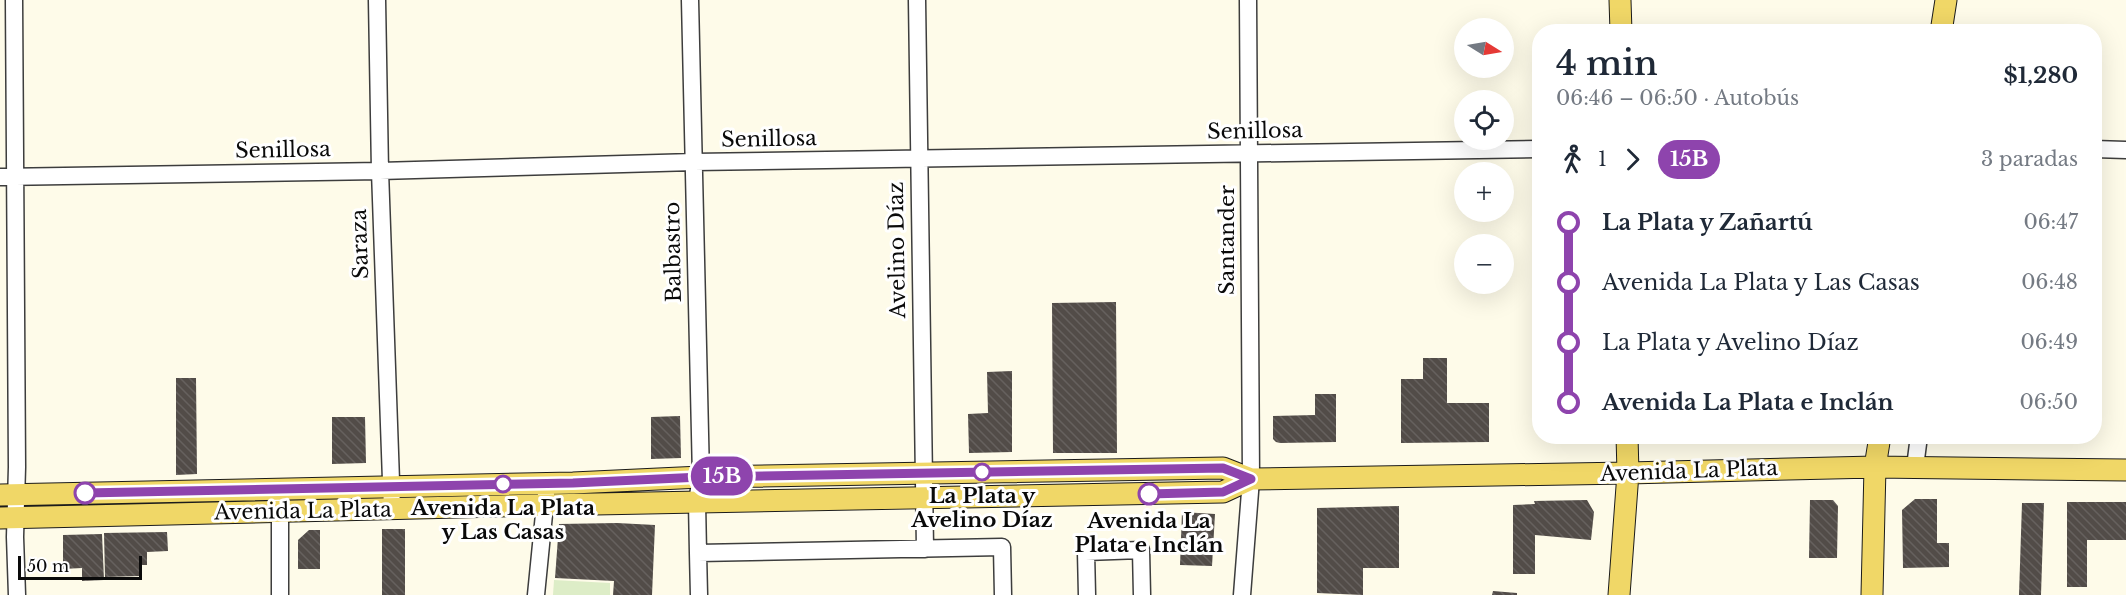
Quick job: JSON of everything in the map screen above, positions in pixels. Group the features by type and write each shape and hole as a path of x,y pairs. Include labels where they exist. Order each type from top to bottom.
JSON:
{"main road":[{"path":"1620,0 1621,24"},
{"path":"1942,24 1946,0"},
{"path":"1619,595 1628,473 1627,444"},
{"path":"1872,595 1875,466 1879,444"},
{"name":"Avenida La Plata","path":"8,495 548,483 701,477 1223,468 1251,479 1628,473 1875,466 2126,470"},
{"name":"Avenida La Plata","path":"8,518 1223,492 1251,479"}],"street":[{"path":"14,0 8,177 8,518 17,595"},
{"name":"Saraza","path":"377,0 380,171 392,509"},
{"name":"Balbastro","path":"690,0 701,477 697,502 699,595"},
{"name":"Avelino Díaz","path":"917,0 925,549"},
{"name":"Santander","path":"1242,595 1251,479 1248,0"},
{"name":"Senillosa","path":"8,177 380,171 694,162 1532,148"},
{"path":"2102,149 2126,150"},
{"path":"1916,467 1918,444"},
{"path":"536,595 548,483"},
{"path":"280,489 280,595"},
{"path":"698,554 1002,547 1003,595"},
{"path":"1087,595 1086,552 1141,550 1142,595"}],"green space":[{"path":"554,580 610,583 610,595 553,595"}],"building":[{"path":"1116,302 1117,453 1053,453 1052,303"},
{"path":"1423,358 1447,358 1447,403 1489,403 1489,442 1401,443 1401,379 1423,379"},
{"path":"1012,371 1012,452 969,453 968,414 988,413 987,372"},
{"path":"176,378 196,378 197,474 176,475"},
{"path":"1315,394 1336,394 1336,442 1276,442 1273,439 1273,416 1315,415"},
{"path":"680,416 681,458 651,459 651,417"},
{"path":"332,417 365,417 366,463 332,464"},
{"path":"1915,499 1937,499 1937,543 1949,543 1949,567 1903,568 1902,510"},
{"path":"1587,500 1594,512 1591,540 1535,535 1535,574 1513,574 1513,505 1535,504 1534,501"},
{"path":"1810,500 1833,500 1838,506 1837,558 1809,558"},
{"path":"2067,502 2126,502 2126,540 2087,540 2087,587 2067,587"},
{"path":"2022,503 2044,503 2041,595 2019,595"},
{"path":"1399,506 1399,568 1363,568 1363,595 1317,593 1317,508"},
{"path":"1182,512 1215,514 1212,566 1180,565"},
{"path":"559,524 655,525 652,595 613,595 614,581 555,578"},
{"path":"382,529 405,529 405,595 382,595"},
{"path":"309,530 320,530 320,569 298,569 298,540"},
{"path":"167,532 168,551 147,552 147,565 141,565 141,576 105,577 104,533"},
{"path":"102,534 104,580 82,581 82,568 63,569 63,535"},
{"path":"1493,591 1517,593 1517,595 1492,595"}],"bus line":[{"name":"15B","path":"85,493 573,483 701,477 1223,468 1251,479 1223,492 1149,494"}],"place":[{"name":"La Plata y Avelino Díaz","path":"982,472"},
{"name":"Avenida La Plata y Las Casas","path":"503,484"},
{"name":"Avenida La Plata e Inclán","path":"1149,494"}]}
